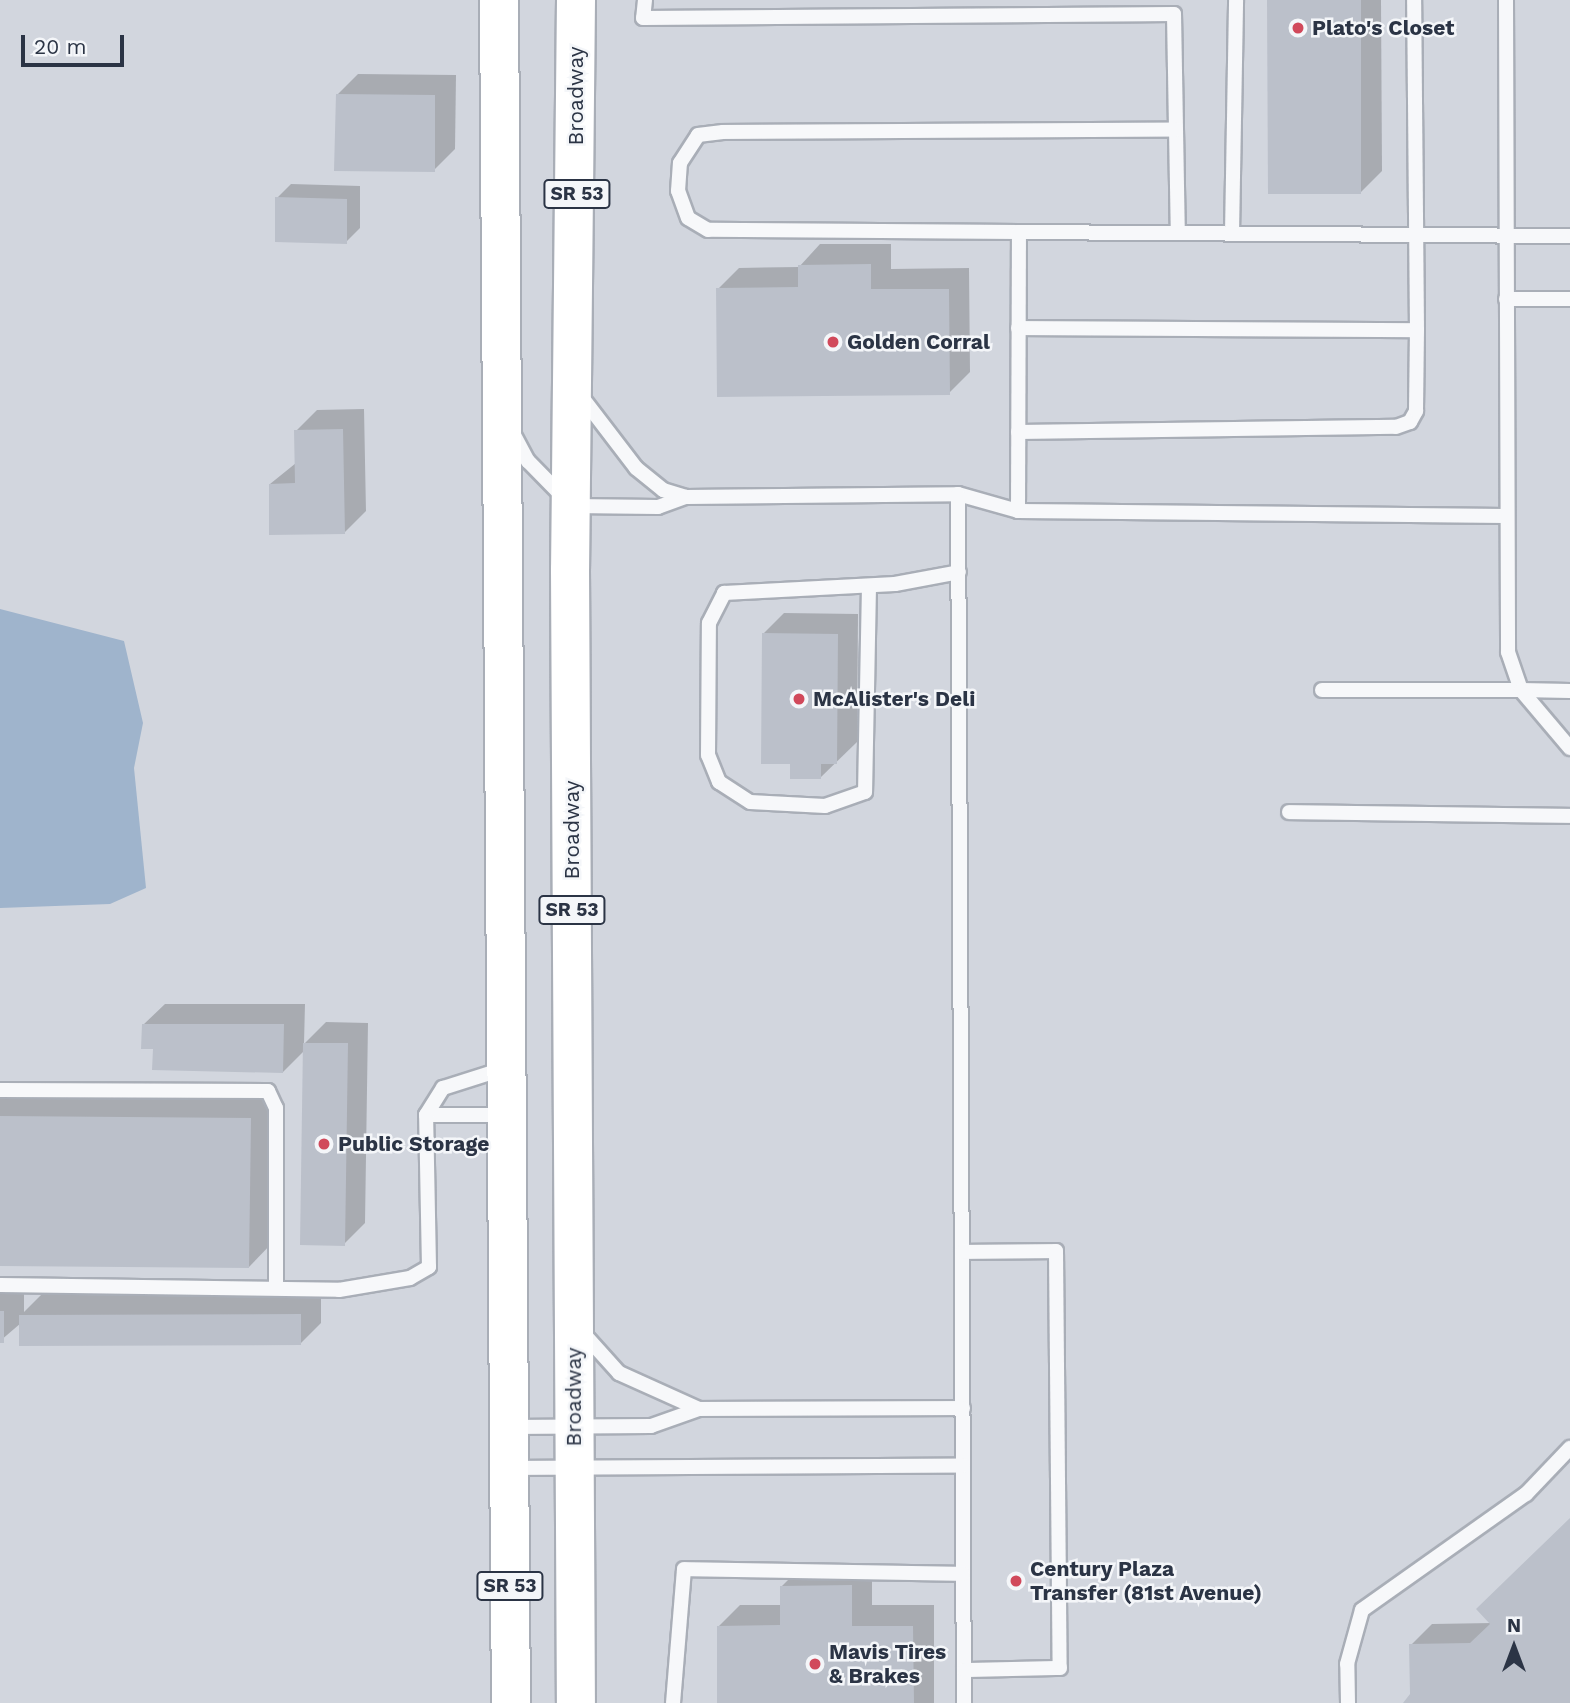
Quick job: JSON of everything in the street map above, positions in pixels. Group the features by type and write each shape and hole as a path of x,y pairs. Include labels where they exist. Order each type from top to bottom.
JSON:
{"main road":[{"name":"SR 53","path":"499,0 511,1703"},
{"name":"Broadway","path":"576,0 572,506 576,1703"}],"lane":[{"path":"645,0 643,18 941,16 1174,7 1178,233"},
{"path":"941,0 941,16"},
{"path":"1232,234 1236,0"},
{"path":"1018,432 1396,427 1410,422 1416,411 1418,234 1414,0"},
{"path":"1506,0 1508,652 1521,690 1570,748"},
{"path":"1176,130 723,132 698,135 680,163 678,191 688,218 708,230 1570,236"},
{"path":"1018,511 1019,232"},
{"path":"1506,299 1570,299"},
{"path":"1018,328 1417,330"},
{"path":"575,388 636,468 663,490 686,497 958,494 1018,511 1506,516"},
{"path":"503,415 528,461 572,506 658,508 686,497"},
{"path":"958,494 964,1703"},
{"path":"869,586 865,792 825,806 750,802 719,782 708,755 709,623 724,593 869,586 959,572"},
{"path":"1322,690 1570,691"},
{"path":"1289,812 1570,816"},
{"path":"0,1285 338,1290 410,1278 429,1267 426,1115 443,1088 508,1067"},
{"path":"0,1090 268,1091 276,1108 276,1287"},
{"path":"426,1115 508,1115"},
{"path":"962,1252 1056,1251 1060,1656 1060,1668 964,1670"},
{"path":"573,1315 589,1345 619,1373 699,1409"},
{"path":"510,1427 652,1426 699,1409 963,1408"},
{"path":"1348,1703 1347,1664 1362,1610 1527,1494 1570,1448"},
{"path":"510,1468 963,1466"},
{"path":"673,1703 684,1569 963,1574"}],"shaded area":[{"path":"0,0 1570,0 1570,1703 0,1703"}],"water":[{"path":"0,609 124,641 143,723 134,768 146,888 110,904 0,908"}],"building":[{"path":"1267,0 1361,0 1361,194 1268,194"},
{"path":"336,94 435,95 435,172 334,171"},
{"path":"275,197 347,199 347,244 275,242"},
{"name":"Golden Corral","path":"871,264 871,289 949,289 950,395 717,397 716,288 798,287 798,265"},
{"path":"343,429 345,534 269,535 269,484 295,483 294,430"},
{"name":"McAlister's Deli","path":"762,633 838,634 837,764 821,764 821,779 790,779 790,764 761,764"},
{"path":"142,1024 284,1024 283,1073 152,1070 153,1049 141,1049"},
{"name":"Public Storage","path":"303,1043 348,1043 345,1246 300,1245"},
{"path":"0,1116 251,1118 249,1268 0,1266"},
{"path":"0,1311 4,1311 4,1343 0,1343"},
{"path":"301,1314 301,1345 19,1346 19,1315"},
{"path":"1570,1518 1570,1703 1403,1703 1410,1694 1409,1644 1470,1643 1490,1624 1476,1609"},
{"name":"Mavis Tires & Brakes","path":"852,1585 852,1626 913,1626 914,1703 717,1703 717,1626 780,1625 780,1586"}],"place":[{"name":"Plato's Closet","path":"1298,28"},
{"name":"Golden Corral","path":"833,342"},
{"name":"McAlister's Deli","path":"799,699"},
{"name":"Public Storage","path":"324,1144"},
{"name":"Century Plaza Transfer (81st Avenue)","path":"1016,1581"},
{"name":"Mavis Tires & Brakes","path":"815,1664"}]}
